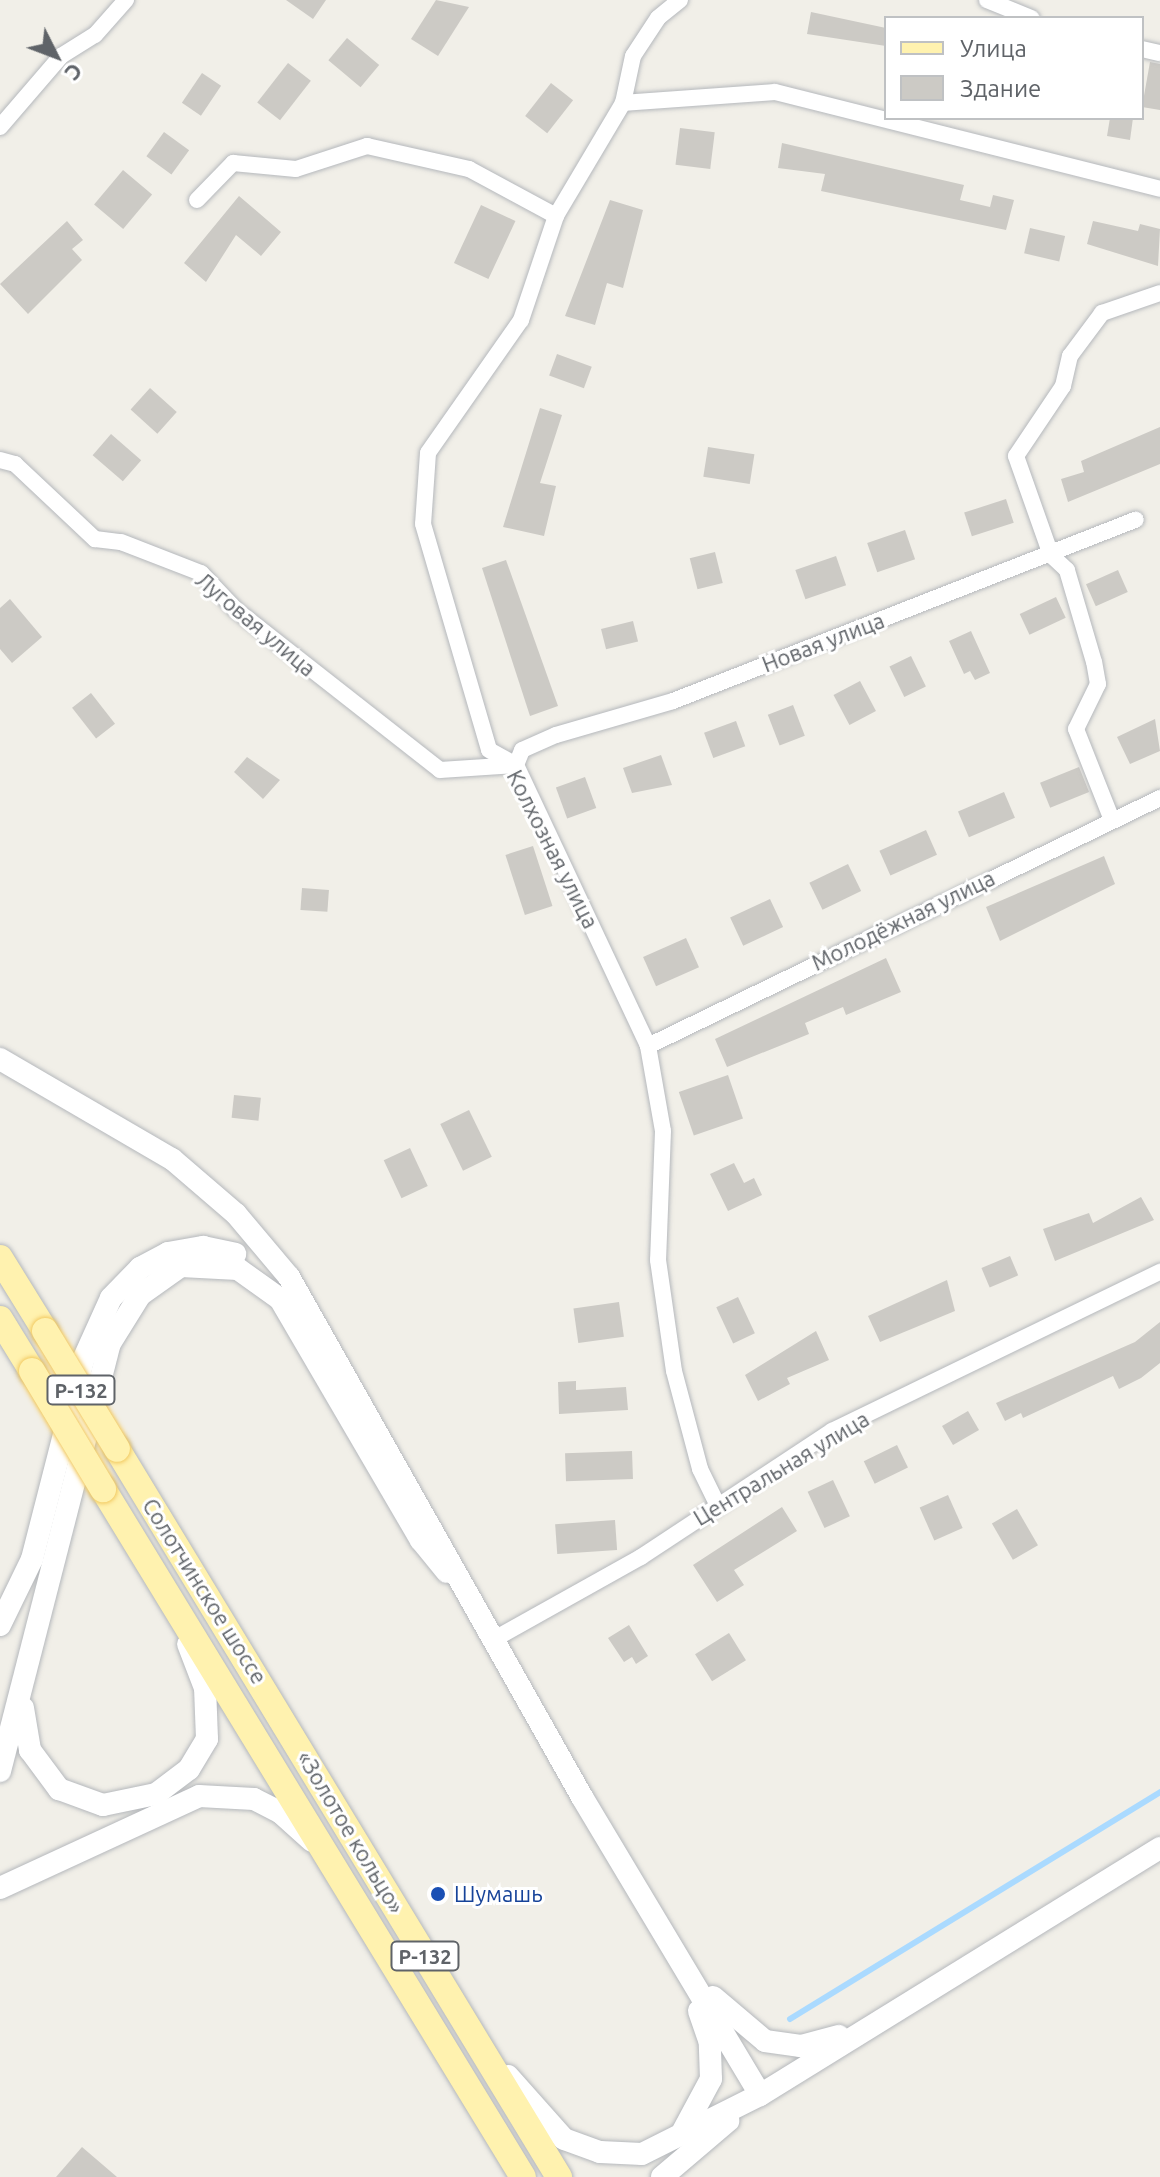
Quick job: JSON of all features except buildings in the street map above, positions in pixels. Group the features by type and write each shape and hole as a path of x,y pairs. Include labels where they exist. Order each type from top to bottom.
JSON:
{"main road":[{"path":"0,1059 190,1173 268,1249 319,1321 672,1946 760,2095"},
{"path":"0,1625 32,1559 92,1335 111,1298 140,1268 186,1248 242,1256 274,1274 319,1321"},
{"name":"Солотчинское шоссе","path":"0,1258 292,1733"},
{"path":"0,1771 27,1676 109,1345 147,1288 198,1263 238,1269 280,1299 421,1540 491,1628"},
{"name":"Солотчинское шоссе","path":"0,1319 262,1750"},
{"path":"27,1676 24,1734 39,1769 59,1789 103,1805 168,1788 200,1753 209,1723 205,1688 169,1598"},
{"name":"«Золотое кольцо»","path":"292,1733 559,2177"},
{"name":"«Золотое кольцо»","path":"262,1750 523,2177"},
{"path":"0,1888 199,1796 268,1805 328,1856"},
{"path":"672,1946 724,2011 781,2046 837,2037 1160,1848"},
{"path":"672,1946 706,2028 711,2062 699,2111 673,2139"},
{"path":"467,2026 564,2139 623,2155 673,2139 760,2095 959,1968"},
{"path":"662,2177 760,2095"}],"street":[{"path":"0,127 61,56 95,35 126,0"},
{"path":"680,0 658,18 633,56 623,103 775,92 884,119"},
{"path":"987,0 1026,16"},
{"name":"Колхозная улица","path":"623,103 556,216 521,320 428,453 427,538 489,750 516,765 648,1046 663,1131 658,1260 674,1371 700,1469 717,1504"},
{"path":"886,120 1160,189"},
{"path":"197,200 233,163 296,169 367,146 469,169 556,216"},
{"path":"1112,820 1076,729 1098,684 1094,662 1067,570 1051,555 1016,456 1063,386 1070,356 1102,313 1160,293"},
{"name":"Луговая улица","path":"0,460 15,464 95,539 121,542 201,573 248,620 440,770 516,765"},
{"name":"Новая улица","path":"516,765 522,750 556,735 673,701 1136,520"},
{"name":"Молодёжная улица","path":"648,1046 1160,798"},
{"name":"Центральная улица","path":"491,1628 628,1564 832,1431 1160,1272"}],"waterway":[{"path":"790,2019 1160,1792"}],"place":[{"name":"Шумашь","path":"438,1894"}]}
